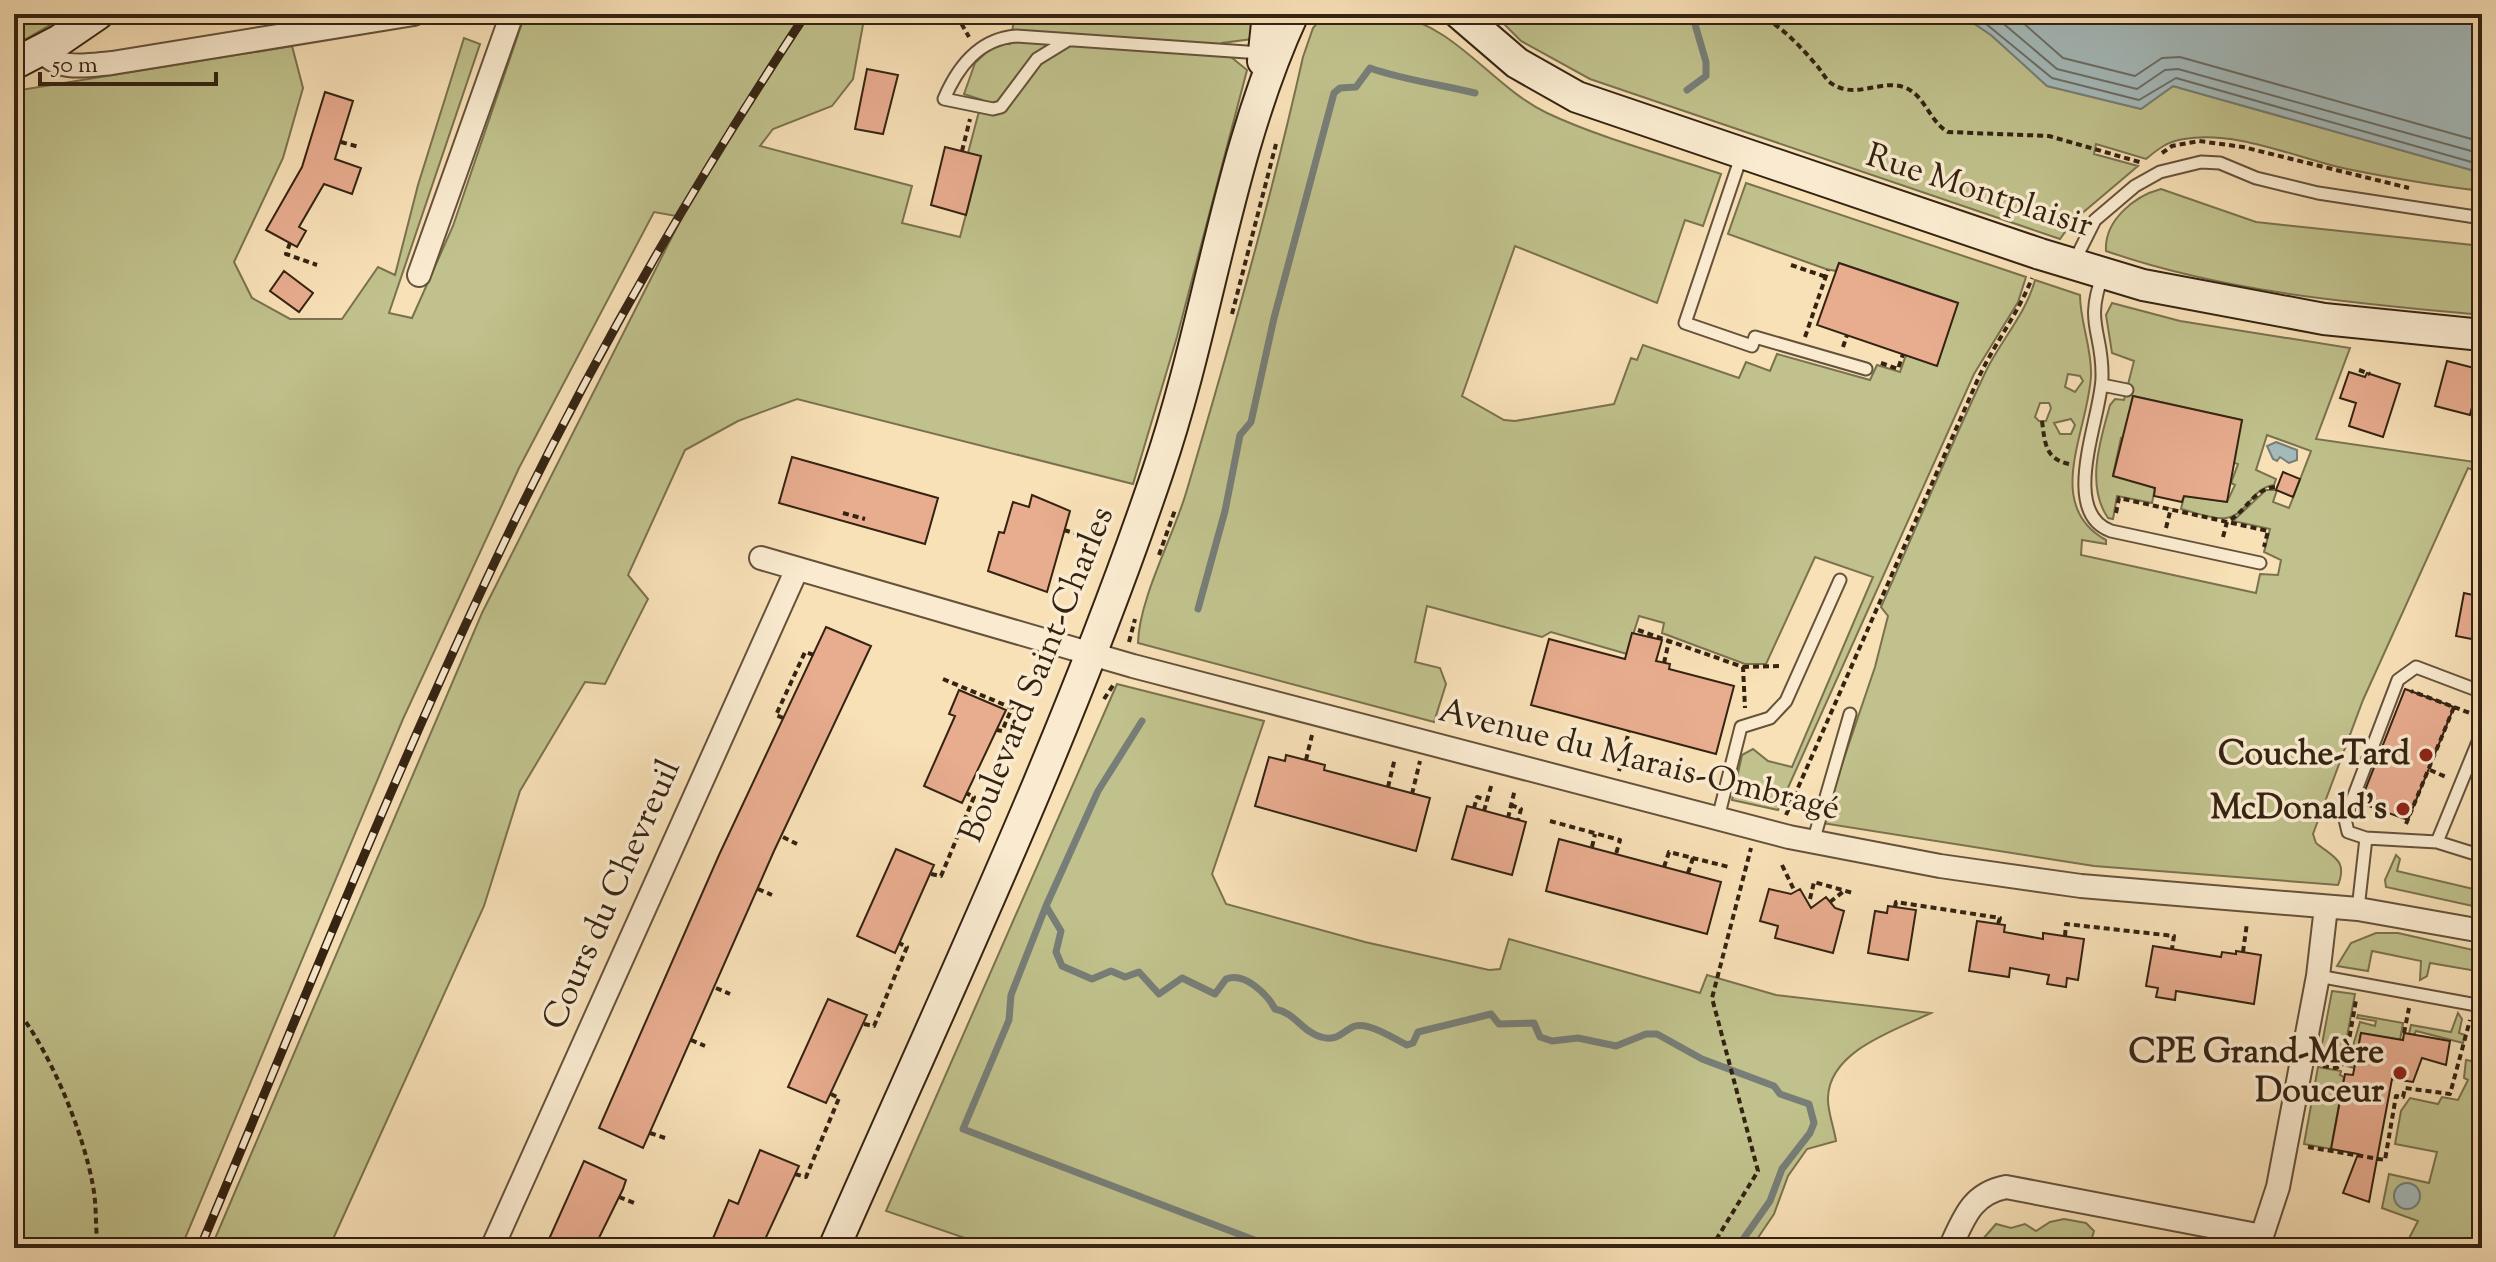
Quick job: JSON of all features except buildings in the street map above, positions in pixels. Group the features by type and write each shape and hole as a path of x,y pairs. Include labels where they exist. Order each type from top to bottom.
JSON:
{"street":[{"path":"14,64 98,14"},
{"path":"42,50 55,63 65,65 112,63 414,14"},
{"path":"419,275 512,14"},
{"name":"Boulevard Saint-Charles","path":"1268,14 1270,54"},
{"name":"Boulevard Saint-Charles","path":"834,1248 1092,655 1173,425 1270,54 1293,14"},
{"name":"Rue Montplaisir","path":"1470,20 1517,63 1577,97 2073,265 2184,295 2271,311 2482,335"},
{"name":"Avenue du Marais-Ombragé","path":"761,558 1092,655 1813,842 2037,880 2251,902 2358,909 2482,931"},
{"name":"Cours du Chevreuil","path":"492,1248 797,569"},
{"path":"1950,1248 1973,1202 1981,1195 2006,1187 2260,1242 2278,1187 2318,976 2326,907"}],"lane":[{"path":"1068,40 1037,59 1001,107 944,99 952,81 976,52 1004,37 1068,40 1270,54"},
{"path":"1743,153 1685,323 1752,346 1755,337 1868,364"},
{"path":"2073,265 2095,220 2135,186 2160,172 2201,162 2220,163 2256,178 2318,193 2482,218"},
{"path":"2103,274 2092,312 2102,385 2084,481 2088,504 2098,524 2111,531 2260,563"},
{"path":"2102,385 2127,390"},
{"path":"1718,818 1741,727 1770,718 1786,701 1840,580"},
{"path":"2482,692 2416,667 2398,680 2345,819 2348,832 2366,838 2437,842 2482,856"},
{"path":"1813,842 1850,714"},
{"path":"2437,842 2476,762 2482,732"},
{"path":"2358,909 2366,838"},
{"path":"2318,976 2482,1006"}],"path":[{"path":"962,14 961,23 976,52"},
{"path":"1634,14 1659,17 1676,14"},
{"path":"1757,14 1781,29 1836,86 1860,91 1886,85 1904,87 1921,102 1934,123 1948,132 2049,136 2147,163"},
{"path":"962,151 974,105"},
{"path":"341,142 359,147"},
{"path":"290,243 286,254 317,265"},
{"path":"1791,265 1826,277"},
{"path":"1817,341 1805,337 1828,270"},
{"path":"1787,814 1978,379 1997,341 2018,311 2034,273"},
{"path":"1830,345 1856,354"},
{"path":"1868,364 1898,369 1903,354"},
{"path":"2359,370 2370,374"},
{"path":"2042,421 2046,447 2052,459 2076,465"},
{"path":"2227,522 2242,513 2258,492 2275,487"},
{"path":"2119,498 2268,531"},
{"path":"2167,507 2169,499"},
{"path":"843,513 865,519"},
{"path":"1064,530 1130,550"},
{"path":"1638,630 1743,667 1764,667"},
{"path":"1664,663 1669,641"},
{"path":"783,718 776,715 805,652 814,655"},
{"path":"1743,667 1744,692"},
{"path":"943,679 1012,708 1002,731 997,730"},
{"path":"2405,689 2482,718"},
{"path":"2406,825 2454,707"},
{"path":"1614,791 1629,731"},
{"path":"1388,787 1401,736"},
{"path":"1412,794 1425,742"},
{"path":"1484,811 1497,761"},
{"path":"1508,818 1521,767"},
{"path":"931,874 941,876 974,797 966,793"},
{"path":"1474,808 1477,797 1487,800"},
{"path":"1511,805 1521,809 1518,820"},
{"path":"1550,821 1620,840 1616,854"},
{"path":"1592,847 1596,834"},
{"path":"783,837 797,844"},
{"path":"1711,1248 1758,1171 1712,998 1751,848"},
{"path":"1664,867 1669,852 1729,867"},
{"path":"1688,873 1693,858"},
{"path":"1782,865 1795,892"},
{"path":"1810,899 1814,882 1853,893"},
{"path":"758,889 772,895"},
{"path":"1830,902 1844,891"},
{"path":"1895,907 1896,902 2000,918 1998,924"},
{"path":"2243,952 2251,902"},
{"path":"2065,936 2066,924 2151,933 2174,936 2172,949"},
{"path":"864,1024 874,1026 907,947 899,943"},
{"path":"716,988 730,994"},
{"path":"2301,1062 2341,1066 2345,1063 2357,995"},
{"path":"14,1006 47,1061 82,1143 93,1188 98,1248"},
{"path":"2404,1033 2406,1024"},
{"path":"2286,1143 2385,1160 2396,1096 2403,1097 2405,1088 2450,1094 2467,1035"},
{"path":"691,1040 705,1046"},
{"path":"2341,1066 2345,1074"},
{"path":"795,1174 806,1177 839,1098 831,1094"},
{"path":"650,1133 665,1138"},
{"path":"2388,1142 2395,1144"},
{"path":"619,1197 637,1204"},
{"path":"763,1242 773,1245 771,1248"}],"green space":[{"path":"14,14 69,14 14,46"},
{"path":"525,14 865,14 853,79 832,106 773,129 760,146 912,186 902,223 960,237 981,157 968,153 982,100 964,94 975,63 995,44 1010,44 1015,14 1259,14 1252,39 1222,43 1220,54 1231,57 1247,70 1177,337 1133,484 797,399 738,421 685,450 628,575 648,599 605,684 585,682 520,791 484,906 329,1248 211,1248 482,613 682,217 654,212 519,468 403,719 181,1248 14,1248 14,91 292,46 303,88 283,158 234,262 252,298 290,319 342,319 378,267 395,275 418,185 464,38 480,44 389,313 412,318 453,226"},
{"path":"1325,14 1385,14 1415,21 1455,43 1508,88 1547,113 1611,138 1721,174 1703,226 1685,220 1657,303 1515,246 1462,396 1504,420 1515,421 1614,404 1631,358 1637,360 1643,345 1739,378 1746,362 1770,371 1777,354 1870,380 1877,365 1900,372 1906,355 1937,365 1958,303 1839,263 1836,271 1826,269 1728,234 1746,183 2026,277 2018,302 1974,374 1778,810 1732,800 1742,755 1753,749 1768,761 1792,767 1873,577 1815,557 1766,664 1745,664 1662,633 1664,623 1639,616 1627,654 1551,632 1542,637 1427,606 1415,662 1440,668 1446,684 1434,722 1138,643 1144,607 1186,493 1233,331 1303,57 1313,28"},
{"path":"1494,14 1960,14 1991,35 2048,86 2141,109 2173,86 2482,173 2482,191 2347,169 2225,138 2178,140 2146,159 2096,144 2094,154 2138,166 2073,221 2060,239 1590,79 1521,41"},
{"path":"2161,189 2256,222 2482,246 2482,315 2339,301 2245,287 2106,251 2115,220 2141,197"},
{"path":"2035,280 2080,295 2091,375 2074,465 2073,487 2076,507 2087,525 2106,540 2106,544 2082,540 2081,555 2256,593 2260,574 2278,575 2281,560 2264,552 2270,529 2233,521 2266,490 2277,490 2273,502 2289,508 2311,451 2267,435 2256,470 2276,479 2274,485 2260,491 2240,512 2226,518 2181,509 2184,496 2227,502 2235,485 2231,483 2238,464 2232,462 2242,420 2133,396 2131,405 2136,407 2126,439 2121,438 2113,475 2155,488 2152,503 2117,496 2113,519 2108,518 2097,491 2099,447 2110,405 2115,399 2124,400 2134,361 2112,353 2106,315 2112,303 2180,321 2350,348 2316,439 2482,463 2482,474 2468,468 2363,700 2313,834 2316,843 2340,864 2338,885 2094,866 1822,823 1875,667 1888,616 1881,607 1986,371","holes":["2068,374 2080,376 2083,381 2075,392 2065,387","2040,403 2049,403 2051,408 2046,421 2035,417","2071,419 2075,425 2071,434 2060,434 2054,423"]},
{"path":"1117,684 1264,721 1212,874 1226,904 1365,942 1489,970 1500,969 1509,939 1700,993 1707,975 1776,995 1931,1013 1867,1044 1840,1066 1828,1097 1836,1141 1807,1149 1788,1176 1774,1214 1751,1248 994,1248 886,1211"},
{"path":"2396,855 2400,859 2397,871 2482,891 2482,908 2386,887 2385,880"},
{"path":"2376,933 2398,933 2482,952 2482,989 2477,991 2477,971 2430,963 2427,976 2420,980 2421,961 2372,951 2368,971 2337,966 2351,943"},
{"path":"2332,991 2355,994 2343,1058 2334,1063 2319,1060"},
{"path":"2458,1013 2462,1019 2459,1033 2465,1035 2463,1043 2416,1031 2414,1035 2409,1034 2411,1025 2451,1032"},
{"path":"2358,1015 2403,1023 2400,1040 2361,1033 2354,1068 2347,1066 2360,1022 2375,1026 2376,1021 2357,1018"},
{"path":"2466,1060 2482,1063 2482,1248 2404,1248 2418,1221 2382,1208 2389,1174 2429,1183 2437,1152 2395,1144 2401,1111 2410,1098 2438,1104 2442,1097 2458,1100 2468,1080 2464,1078"},
{"path":"2318,1067 2341,1071 2340,1075 2344,1077 2331,1149 2304,1144"},
{"path":"2064,1219 2086,1223 2094,1231 2091,1241 2104,1248 1975,1248 1996,1224 2011,1228 2025,1224 2036,1231 2050,1222"}],"water":[{"path":"1960,14 2482,14 2482,173 2173,86 2141,109 2047,86 1991,35"},
{"path":"2276,442 2297,450 2297,460 2289,463 2280,457 2277,461 2273,459 2267,446"},
{"path":"2407,1183 2416,1187 2420,1196 2416,1205 2407,1209 2398,1205 2394,1196 2398,1187"}],"waterway":[{"path":"1687,90 1706,76 1706,62 1692,14"},
{"path":"1198,609 1225,511 1240,435 1251,422 1274,318 1334,93 1340,88 1356,87 1370,68 1475,93"},
{"path":"1142,721 1098,791 1046,906 1061,931 1056,952 1062,966 1092,979 1111,971 1125,977 1139,972 1159,994 1182,978 1215,994 1226,979 1241,979 1261,991 1275,1009 1288,1014 1314,1035 1327,1038 1361,1025 1407,1045 1413,1043 1418,1032 1491,1014 1499,1024 1534,1023 1540,1037 1552,1041 1578,1038 1616,1046 1646,1034 1657,1034 1702,1059 1774,1086 1780,1094 1809,1104 1814,1123 1810,1133 1782,1169 1770,1201 1737,1248"},
{"path":"1046,906 1011,995 1009,1020 963,1129 1275,1248"}],"railway":[{"path":"200,1248 391,793 513,524 651,264 806,14"}],"place":[{"name":"Couche-Tard","path":"2426,755"},
{"name":"McDonald's","path":"2403,809"},
{"name":"CPE Grand-Mère Douceur","path":"2400,1073"}]}
